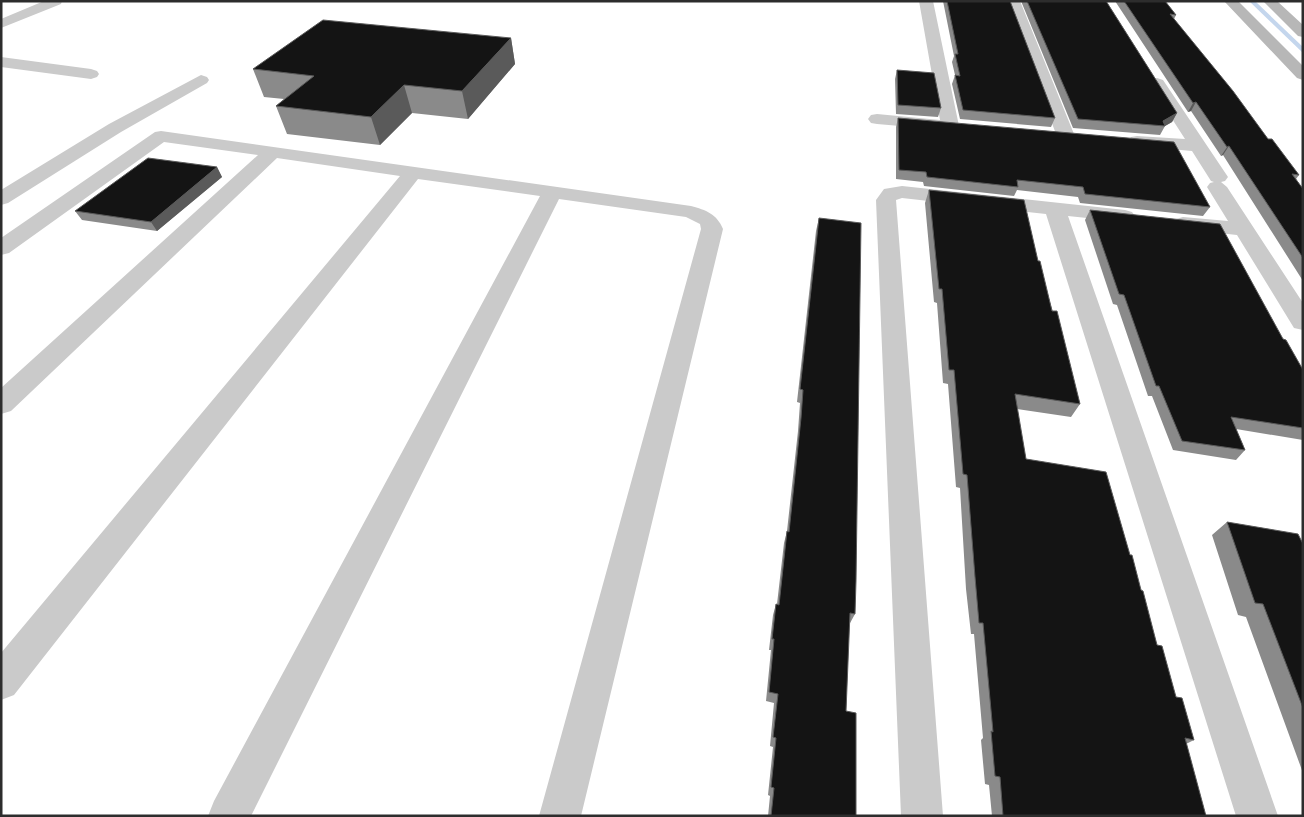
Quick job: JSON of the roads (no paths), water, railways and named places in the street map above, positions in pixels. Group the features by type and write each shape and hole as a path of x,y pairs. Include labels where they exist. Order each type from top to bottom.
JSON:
{"street":[{"path":"5,21 56,1"},
{"path":"926,1 950,126"},
{"path":"1013,1 1065,134"},
{"path":"1230,1 1303,75"},
{"path":"1269,1 1303,33"},
{"path":"1,62 91,74"},
{"path":"1147,66 1198,146 1242,229 1303,322"},
{"path":"1,199 115,128 201,80"},
{"path":"876,119 970,127"},
{"path":"115,128 691,212 708,220 712,229 560,816"},
{"path":"1046,132 1084,136"},
{"path":"1,248 161,136"},
{"path":"1122,139 1198,146"},
{"path":"1,404 274,151"},
{"path":"1,682 414,171"},
{"path":"922,816 886,200 891,194 902,192 1242,229"},
{"path":"229,816 552,193"},
{"path":"1055,209 1257,816"}],"waterway":[{"path":"1252,1 1303,51"}]}
